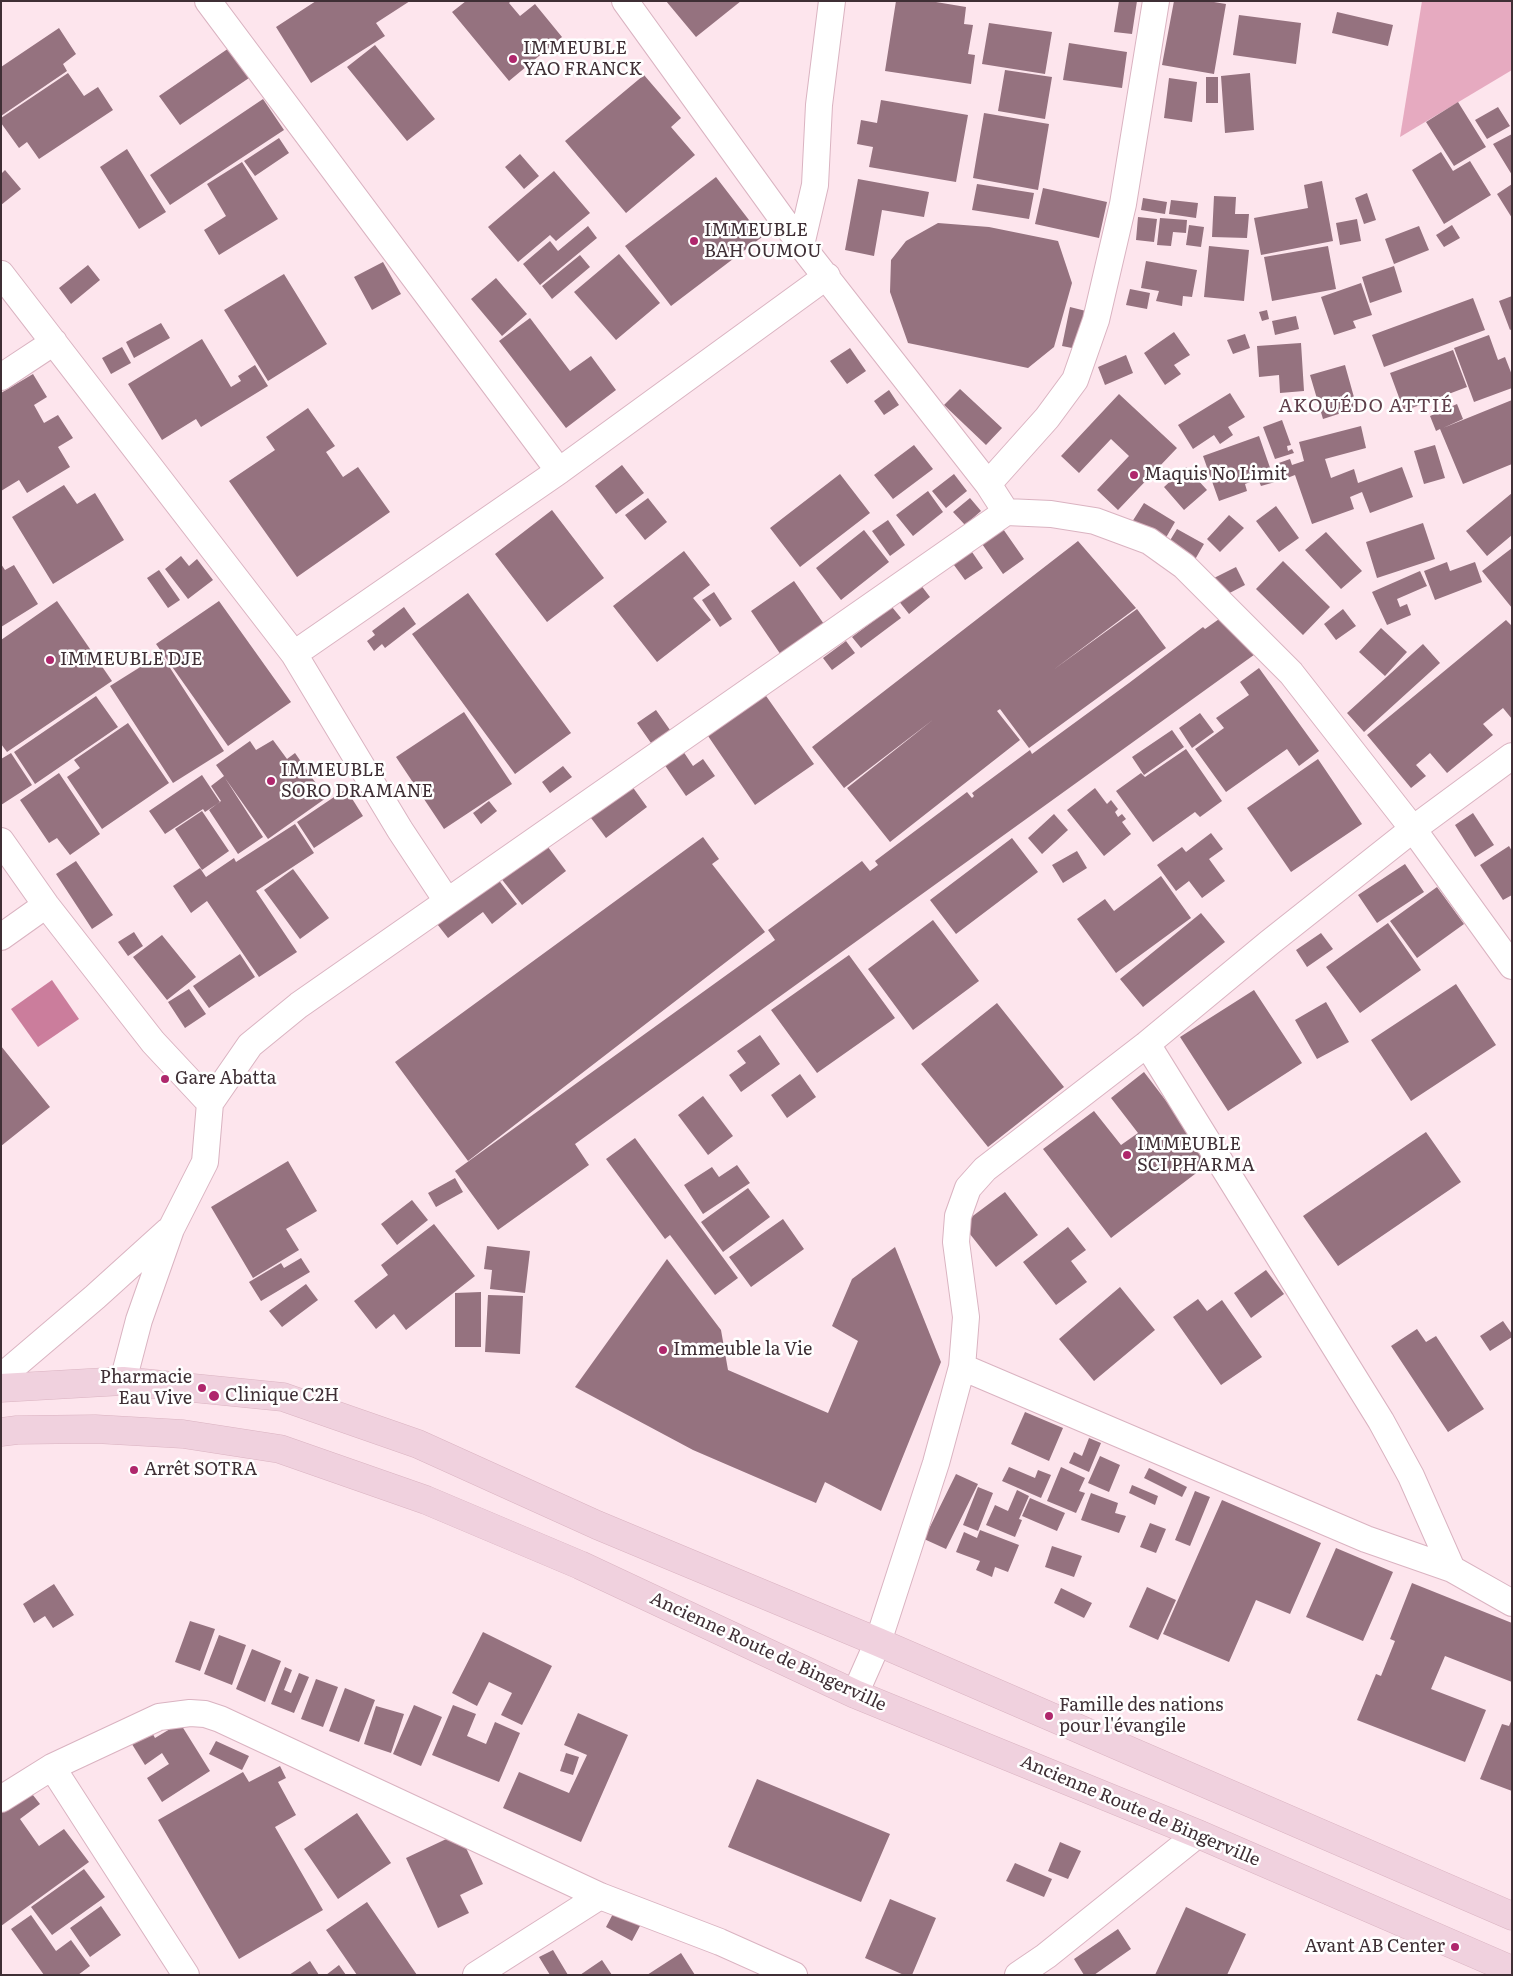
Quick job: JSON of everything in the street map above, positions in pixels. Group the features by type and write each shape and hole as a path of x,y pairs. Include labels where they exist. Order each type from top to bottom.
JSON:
{"street":[{"path":"208,1 559,471"},
{"path":"625,1 801,245 988,484 1006,512"},
{"path":"801,245 815,185 819,105 832,1"},
{"path":"988,484 1047,418 1075,380 1096,320 1123,204 1156,1"},
{"path":"1,274 294,654 400,830 447,901"},
{"path":"294,654 559,471 827,276"},
{"path":"1,377 54,342"},
{"path":"123,1381 139,1320 171,1228 205,1162 210,1103 250,1045 300,1005 447,901 1006,512 1052,514 1095,521 1149,541 1184,566 1291,673 1413,830 1512,966"},
{"path":"855,1694 878,1642 936,1464 962,1367 966,1317 956,1242 958,1216 968,1188 985,1169 1147,1044 1269,943 1413,830 1512,756"},
{"path":"1,841 46,905 153,1042 210,1103"},
{"path":"1,937 46,905"},
{"path":"1147,1044 1381,1421 1411,1476 1452,1569"},
{"path":"1,1377 95,1297 171,1228"},
{"path":"962,1367 1366,1539 1452,1569 1512,1603"},
{"path":"1,1388 123,1381 283,1397 418,1444 597,1525 878,1642 1512,1916"},
{"name":"Ancienne Route de Bingerville","path":"1,1432 17,1430 95,1430 183,1434 280,1450 426,1500 580,1565 855,1694 1198,1834 1512,1970"},
{"path":"1,1799 52,1767 159,1717 190,1713 204,1714 229,1723 600,1896 720,1942 794,1975"},
{"path":"52,1767 186,1975"},
{"path":"1018,1975 1046,1956 1198,1834"},
{"path":"476,1975 600,1896"}],"shaded area":[{"path":"1422,1 1512,1 1512,70 1400,137"},
{"path":"52,980 79,1019 38,1047 11,1009"}],"building":[{"path":"316,1 410,1 376,23 385,36 311,83 276,27"},
{"name":"IMMEUBLE YAO FRANCK","path":"466,1 511,1 509,3 520,16 535,4 562,37 509,81 452,12"},
{"path":"666,1 741,1 696,37"},
{"path":"896,1 930,1 966,7 964,24 973,25 968,54 975,55 971,84 885,71"},
{"path":"1119,1 1137,1 1132,34 1114,32"},
{"path":"1174,1 1208,1 1226,4 1214,74 1162,65"},
{"path":"1337,12 1393,25 1388,46 1332,33"},
{"path":"1239,15 1301,23 1296,64 1233,55"},
{"path":"989,23 1052,32 1045,74 982,64"},
{"path":"59,28 76,54 63,64 67,71 1,116 1,67"},
{"path":"1069,43 1127,52 1122,88 1063,80"},
{"path":"375,45 435,119 407,141 347,67"},
{"path":"229,48 249,78 180,125 159,96"},
{"path":"1005,70 1052,77 1045,119 998,111"},
{"path":"68,73 84,96 98,87 113,110 39,159 27,142 19,148 1,123 1,118"},
{"path":"1250,73 1254,130 1225,133 1221,76"},
{"path":"644,75 681,118 671,127 695,155 626,213 565,141"},
{"path":"1206,77 1218,77 1218,103 1206,103"},
{"path":"1169,78 1197,82 1192,122 1164,118"},
{"path":"263,99 284,130 170,205 150,175"},
{"path":"881,100 968,115 956,182 869,167 873,147 857,144 861,120 877,123"},
{"path":"1458,102 1486,147 1454,166 1426,122"},
{"path":"1498,107 1510,126 1487,139 1475,120"},
{"path":"984,113 1049,124 1038,190 973,178"},
{"path":"1512,134 1512,175 1493,144"},
{"path":"279,138 289,153 255,176 244,161"},
{"path":"127,149 166,212 139,229 100,167"},
{"path":"1441,152 1453,171 1470,161 1491,195 1444,224 1412,170"},
{"path":"520,154 539,176 524,189 505,167"},
{"path":"242,162 278,219 219,255 204,230 226,216 207,184"},
{"path":"5,170 21,189 1,205 1,174"},
{"path":"554,171 590,213 556,241 550,235 518,262 488,227"},
{"name":"IMMEUBLE BAH OUMOU","path":"716,177 762,237 671,306 625,246"},
{"path":"858,179 929,192 924,217 882,210 874,256 845,250"},
{"path":"1322,181 1333,241 1261,255 1254,218 1308,208 1304,185"},
{"path":"977,184 1034,193 1029,219 972,210"},
{"path":"1512,184 1512,218 1497,194"},
{"path":"1043,188 1107,202 1099,238 1035,224"},
{"path":"1367,193 1376,220 1364,224 1355,198"},
{"path":"1214,196 1236,197 1235,214 1249,214 1247,238 1212,237"},
{"path":"1143,198 1167,202 1165,214 1141,210"},
{"path":"1171,200 1198,203 1196,218 1169,214"},
{"path":"1138,217 1157,219 1154,242 1136,240"},
{"path":"1160,218 1187,220 1186,233 1173,232 1171,246 1157,245"},
{"path":"1357,219 1361,241 1340,245 1336,223"},
{"path":"938,223 989,227 1058,241 1072,283 1054,347 1028,368 908,343 890,292 891,260 906,241"},
{"path":"1189,225 1204,227 1201,247 1186,245"},
{"path":"1452,225 1460,238 1444,247 1436,235"},
{"path":"588,226 597,238 540,285 523,264 550,241 558,251"},
{"path":"1419,226 1429,250 1394,264 1385,239"},
{"path":"1209,246 1249,250 1244,301 1204,297"},
{"path":"1328,246 1336,289 1272,301 1264,257"},
{"path":"619,254 660,303 616,340 574,292"},
{"path":"580,255 590,267 552,299 542,286"},
{"path":"1146,261 1197,270 1192,297 1183,296 1182,306 1156,301 1159,291 1141,288"},
{"path":"383,262 401,294 372,310 354,277"},
{"path":"88,265 100,280 71,304 59,288"},
{"path":"1394,266 1402,292 1370,303 1362,277"},
{"path":"284,274 327,344 268,381 224,310"},
{"path":"496,278 527,314 502,336 471,299"},
{"path":"1361,283 1372,315 1353,321 1356,328 1334,335 1321,297"},
{"path":"1130,289 1150,293 1147,309 1126,305"},
{"path":"1512,296 1512,329 1510,330 1499,301"},
{"path":"1473,298 1485,330 1384,367 1372,335"},
{"path":"1070,307 1090,312 1082,350 1062,346"},
{"path":"1267,310 1269,319 1262,321 1259,312"},
{"path":"1296,316 1299,329 1275,335 1272,321"},
{"path":"530,318 570,371 591,356 616,390 566,428 499,341"},
{"path":"161,323 170,338 134,358 126,342"},
{"path":"1174,332 1190,355 1174,365 1181,374 1165,385 1144,353"},
{"path":"1245,334 1250,348 1233,354 1227,340"},
{"path":"1489,335 1498,360 1505,357 1512,375 1512,388 1474,402 1454,348"},
{"path":"202,339 231,387 241,381 238,376 255,365 268,386 201,427 196,419 162,440 128,384"},
{"path":"1301,343 1304,391 1280,393 1279,375 1259,377 1257,346"},
{"path":"122,347 131,363 111,374 102,358"},
{"path":"850,348 866,371 847,384 830,361"},
{"path":"1453,350 1467,387 1404,411 1390,373"},
{"path":"1126,355 1133,373 1105,385 1098,367"},
{"path":"1345,365 1357,408 1323,419 1310,375"},
{"path":"33,374 47,397 34,405 44,423 58,415 73,438 58,447 70,467 27,493 19,480 1,491 1,393"},
{"path":"960,389 1002,428 986,445 944,405"},
{"path":"889,390 899,405 884,415 874,401"},
{"path":"1230,393 1245,417 1228,427 1233,435 1220,444 1214,435 1193,449 1178,425"},
{"path":"1119,394 1177,448 1118,510 1097,490 1129,456 1111,439 1079,473 1061,456"},
{"path":"1512,400 1512,464 1463,484 1440,429 1436,431 1430,416 1457,404 1463,419 1443,428"},
{"path":"308,408 335,446 326,452 343,477 358,467 390,512 297,577 229,481 275,450 266,437"},
{"path":"1282,420 1291,445 1287,446 1288,451 1292,449 1294,453 1275,459 1263,427"},
{"path":"1361,426 1366,448 1325,459 1331,478 1354,469 1358,483 1402,467 1413,497 1370,513 1362,492 1350,497 1354,509 1312,524 1295,475 1282,480 1276,464 1290,459 1292,465 1304,461 1299,442"},
{"path":"1259,436 1275,482 1261,486 1258,479 1245,484 1247,491 1219,501 1203,456"},
{"path":"914,445 933,469 893,499 874,475"},
{"path":"1435,445 1445,478 1424,484 1414,451"},
{"path":"622,465 644,493 616,514 595,486"},
{"path":"1186,467 1207,490 1184,510 1164,487"},
{"path":"840,474 870,513 800,567 770,528"},
{"path":"954,474 967,491 946,508 932,491"},
{"path":"64,485 77,504 95,493 124,540 53,584 12,517"},
{"path":"928,491 943,512 913,536 896,515"},
{"path":"1512,493 1512,535 1487,556 1466,531"},
{"path":"648,498 667,522 645,540 625,515"},
{"path":"970,498 981,511 965,525 953,512"},
{"path":"1144,503 1175,522 1164,541 1132,522"},
{"path":"1276,506 1299,538 1279,552 1256,521"},
{"path":"552,510 604,578 547,622 495,554"},
{"path":"1229,515 1244,528 1220,552 1207,539"},
{"path":"888,520 905,545 890,556 872,531"},
{"path":"1423,523 1435,559 1377,578 1366,542"},
{"path":"1001,526 1024,559 1003,574 980,541"},
{"path":"1177,529 1204,544 1193,563 1166,547"},
{"path":"864,530 889,562 841,600 816,568"},
{"path":"1326,532 1362,571 1341,589 1305,550"},
{"path":"1078,541 1136,608 1053,670 1137,609 1166,648 1029,748 1000,709 997,711 1020,740 890,842 847,788 934,719 844,788 812,747"},
{"path":"1512,548 1512,608 1482,571"},
{"path":"970,549 983,568 965,580 951,561"},
{"path":"684,551 710,585 693,598 711,620 657,662 613,606"},
{"path":"181,556 189,566 197,559 213,580 188,599 165,569"},
{"path":"1283,561 1330,607 1303,635 1256,589"},
{"path":"1447,562 1450,571 1475,562 1482,582 1435,600 1424,571"},
{"path":"1,564 5,570 14,565 38,604 1,627"},
{"path":"1236,567 1245,585 1222,597 1212,579"},
{"path":"159,570 180,600 168,608 147,578"},
{"path":"1420,571 1427,586 1397,599 1400,607 1407,604 1411,615 1387,625 1372,592"},
{"path":"794,581 826,627 783,658 751,611"},
{"path":"920,584 930,597 909,614 898,600"},
{"path":"714,592 732,619 720,627 702,600"},
{"path":"468,593 571,733 515,774 412,634"},
{"name":"IMMEUBLE DJE","path":"57,601 112,681 7,752 1,744 1,640"},
{"path":"219,601 291,702 228,746 156,644"},
{"path":"404,607 416,624 385,648 382,644 374,651 367,641 375,635 372,631"},
{"path":"892,607 901,618 861,648 852,637"},
{"path":"1343,609 1356,626 1336,640 1324,624"},
{"path":"1229,612 1258,652 575,1144 589,1165 498,1230 455,1171 775,940 768,930 862,861 870,871 878,865 875,861 967,792 972,798 974,796 972,793 1030,750 1032,754 1203,627 1205,629"},
{"path":"1506,620 1512,626 1512,719 1503,708 1483,724 1493,735 1447,773 1430,753 1416,765 1426,776 1411,788 1367,735"},
{"path":"1381,628 1407,652 1385,676 1359,652"},
{"path":"846,641 855,653 832,670 823,658"},
{"path":"1423,644 1440,663 1364,732 1347,713"},
{"path":"161,654 224,751 173,783 110,686"},
{"path":"1259,668 1319,751 1299,766 1287,749 1226,792 1195,749 1224,728 1216,718 1249,695 1240,682"},
{"path":"764,693 814,764 755,805 706,733"},
{"path":"96,696 118,727 35,784 14,752"},
{"path":"656,710 670,730 651,743 637,723"},
{"path":"464,712 512,784 444,829 396,757"},
{"path":"1200,713 1214,732 1192,748 1179,728"},
{"path":"128,723 169,783 102,829 67,777 80,768 74,760"},
{"path":"1172,730 1184,747 1144,775 1132,757"},
{"name":"IMMEUBLE SORO DRAMANE","path":"273,740 287,759 295,753 326,798 268,839 225,778 263,837 238,854 209,810 221,801 211,786 224,776 216,765 250,741 256,750"},
{"path":"1186,749 1222,801 1200,817 1195,812 1153,842 1116,791 1141,773 1145,777"},
{"path":"683,751 693,766 703,759 715,776 686,796 664,764"},
{"path":"11,753 32,785 1,805 1,759"},
{"path":"1318,759 1362,824 1291,872 1247,808"},
{"path":"563,766 572,777 550,793 542,782"},
{"path":"59,773 100,834 70,855 57,838 49,843 20,800"},
{"path":"202,775 220,802 205,812 203,809 165,834 149,811"},
{"path":"629,782 647,807 606,838 588,814"},
{"path":"1095,788 1107,804 1111,800 1118,809 1115,812 1118,817 1122,814 1126,819 1122,822 1131,834 1104,856 1067,810"},
{"path":"346,789 363,816 314,848 297,822"},
{"path":"489,801 497,811 481,824 473,813"},
{"path":"202,811 229,851 202,870 175,829"},
{"path":"1473,813 1494,845 1475,857 1455,825"},
{"path":"1054,814 1068,830 1042,854 1028,838"},
{"path":"295,824 314,853 256,891 297,952 259,977 207,901 191,913 173,886 200,868 206,877 234,858 236,862"},
{"path":"1211,833 1223,849 1209,859 1225,881 1202,898 1189,881 1176,891 1157,865 1182,847 1186,852"},
{"path":"703,837 719,859 712,864 765,932 468,1161 395,1062"},
{"path":"1012,838 1038,872 956,934 930,900"},
{"path":"545,843 566,871 522,905 500,877"},
{"path":"1509,846 1512,851 1512,895 1503,900 1480,865"},
{"path":"1077,851 1087,868 1063,883 1052,865"},
{"path":"76,861 113,915 92,929 56,874"},
{"path":"1405,864 1424,892 1377,923 1358,895"},
{"path":"293,869 329,918 300,939 264,890"},
{"path":"494,874 517,904 492,924 483,912 448,938 434,920"},
{"path":"1161,876 1191,918 1116,973 1077,919 1105,899 1114,911"},
{"path":"1437,887 1464,924 1417,958 1390,921"},
{"path":"1201,913 1225,942 1143,1007 1120,979"},
{"path":"933,920 979,981 913,1030 868,969"},
{"path":"1388,923 1421,970 1360,1013 1326,967"},
{"path":"134,932 143,946 128,956 118,942"},
{"path":"1321,933 1333,949 1307,967 1296,950"},
{"path":"162,935 196,977 167,1000 133,957"},
{"path":"240,954 255,977 209,1008 193,986"},
{"path":"849,955 895,1018 817,1073 771,1010"},
{"path":"1456,984 1496,1045 1411,1101 1371,1040"},
{"path":"189,989 206,1014 185,1028 168,1002"},
{"path":"1254,990 1302,1063 1228,1111 1180,1037"},
{"path":"1326,1002 1349,1042 1317,1059 1295,1020"},
{"path":"997,1003 1064,1087 988,1147 921,1064"},
{"path":"760,1035 780,1064 741,1092 729,1075 746,1063 737,1051"},
{"path":"1,1046 50,1107 1,1146"},
{"name":"IMMEUBLE SCI PHARMA","path":"1144,1072 1212,1161 1111,1238 1043,1149 1094,1111 1121,1145 1138,1133 1111,1098"},
{"path":"800,1074 816,1097 787,1118 771,1095"},
{"path":"703,1096 733,1136 708,1155 678,1115"},
{"path":"1426,1132 1461,1182 1338,1266 1303,1216"},
{"path":"635,1138 738,1278 715,1295 670,1235 665,1239 606,1159"},
{"path":"288,1161 317,1211 286,1229 299,1250 253,1278 211,1207"},
{"path":"737,1165 750,1183 703,1214 684,1185 712,1167 719,1177"},
{"path":"455,1178 463,1192 436,1207 428,1193"},
{"path":"748,1188 770,1217 723,1252 701,1222"},
{"path":"1005,1192 1038,1235 996,1267 962,1224"},
{"path":"412,1200 428,1220 397,1245 381,1224"},
{"path":"783,1219 804,1249 751,1287 729,1257"},
{"path":"434,1224 475,1276 406,1330 394,1314 376,1329 354,1301 388,1275 381,1265"},
{"path":"1068,1227 1086,1250 1071,1261 1087,1282 1056,1305 1023,1262"},
{"path":"487,1246 530,1251 525,1293 490,1289 492,1270 484,1269"},
{"path":"895,1247 941,1362 881,1511 825,1482 816,1503 693,1450 575,1387 667,1259 721,1330 728,1370 828,1413 858,1341 832,1326 852,1279"},
{"path":"301,1258 310,1272 261,1301 249,1282 281,1263 284,1268"},
{"path":"1266,1270 1284,1294 1251,1318 1234,1293"},
{"path":"306,1284 318,1300 282,1327 269,1311"},
{"path":"1120,1287 1155,1330 1094,1381 1059,1339"},
{"path":"481,1292 481,1347 455,1347 455,1293"},
{"path":"488,1295 523,1296 520,1354 485,1352"},
{"path":"1198,1299 1207,1311 1222,1300 1262,1357 1221,1385 1173,1317"},
{"path":"1503,1321 1512,1337 1490,1351 1480,1336"},
{"path":"1417,1329 1426,1342 1436,1336 1484,1409 1448,1432 1391,1346"},
{"path":"1025,1412 1063,1428 1049,1461 1011,1444"},
{"path":"1089,1438 1101,1443 1089,1472 1069,1463 1074,1452 1082,1456"},
{"path":"1100,1456 1120,1465 1109,1492 1088,1483"},
{"path":"1009,1467 1035,1478 1038,1470 1051,1475 1041,1498 1002,1481"},
{"path":"1061,1467 1085,1478 1079,1491 1085,1493 1076,1513 1047,1501"},
{"path":"1149,1468 1187,1487 1182,1497 1144,1478"},
{"path":"956,1474 978,1484 946,1549 924,1539"},
{"path":"1132,1485 1158,1496 1155,1505 1129,1493"},
{"path":"978,1487 993,1493 978,1531 963,1525"},
{"path":"1017,1490 1029,1496 1019,1519 1022,1520 1015,1537 986,1525 995,1505 1008,1511"},
{"path":"1195,1491 1210,1497 1190,1546 1175,1540"},
{"path":"1091,1493 1118,1503 1115,1513 1126,1516 1119,1533 1081,1520"},
{"path":"1030,1498 1065,1513 1057,1531 1022,1516"},
{"path":"1222,1500 1321,1543 1290,1614 1256,1600 1229,1662 1163,1634"},
{"path":"1150,1523 1166,1529 1156,1553 1140,1547"},
{"path":"980,1530 1019,1545 1008,1572 995,1567 992,1577 976,1570 980,1561 956,1552 964,1532 977,1538"},
{"path":"1052,1546 1082,1556 1074,1577 1045,1567"},
{"path":"1336,1548 1393,1572 1363,1641 1306,1617"},
{"path":"1412,1583 1512,1623 1512,1682 1445,1656 1431,1689 1486,1710 1465,1762 1357,1720 1376,1674 1381,1676 1395,1641 1390,1639"},
{"path":"54,1584 74,1615 53,1628 45,1616 34,1623 23,1604"},
{"path":"1147,1587 1176,1600 1158,1640 1129,1627"},
{"path":"1061,1588 1092,1603 1084,1618 1054,1603"},
{"path":"190,1621 215,1629 200,1671 175,1662"},
{"path":"483,1632 552,1666 522,1725 501,1715 512,1693 489,1682 477,1706 452,1693"},
{"path":"219,1635 246,1645 232,1685 204,1674"},
{"path":"252,1649 281,1661 265,1702 236,1689"},
{"path":"285,1667 292,1670 284,1690 291,1693 299,1673 309,1677 294,1713 271,1704"},
{"path":"316,1679 338,1687 323,1727 301,1719"},
{"path":"345,1688 375,1700 359,1742 329,1731"},
{"path":"414,1705 442,1717 421,1766 393,1754"},
{"path":"453,1705 476,1714 467,1736 486,1744 495,1722 520,1733 499,1782 432,1755"},
{"path":"376,1706 404,1714 391,1753 364,1744"},
{"path":"578,1713 628,1735 581,1842 503,1808 519,1772 569,1793 587,1755 564,1745"},
{"path":"1512,1719 1512,1791 1480,1779 1502,1724 1509,1726"},
{"path":"180,1723 210,1771 162,1802 147,1778 169,1764 162,1753 145,1765 130,1741 150,1729 155,1738"},
{"path":"216,1741 249,1756 242,1770 209,1754"},
{"path":"566,1753 579,1757 573,1775 560,1771"},
{"path":"280,1766 286,1778 278,1782 296,1815 275,1827 323,1910 239,1959 158,1820 243,1772 249,1782"},
{"path":"757,1779 890,1834 861,1902 728,1847"},
{"path":"29,1790 40,1804 20,1819 39,1846 64,1829 89,1862 1,1926 1,1810"},
{"path":"357,1813 391,1863 338,1899 304,1849"},
{"path":"459,1833 483,1884 460,1895 469,1913 438,1928 406,1858"},
{"path":"1060,1842 1081,1851 1068,1879 1048,1871"},
{"path":"1015,1863 1052,1879 1044,1897 1006,1881"},
{"path":"84,1869 105,1897 52,1935 31,1907"},
{"path":"890,1899 936,1918 912,1975 904,1975 865,1958"},
{"path":"367,1902 417,1975 357,1975 326,1930"},
{"path":"101,1906 121,1935 90,1957 70,1928"},
{"path":"1186,1907 1246,1934 1227,1975 1155,1975"},
{"path":"615,1910 641,1924 632,1941 606,1927"},
{"path":"31,1915 56,1951 71,1940 90,1966 78,1975 44,1975 11,1929"},
{"path":"1118,1929 1131,1949 1094,1975 1084,1975 1074,1959"},
{"path":"553,1950 568,1975 550,1975 539,1957"},
{"path":"681,1953 695,1975 647,1975"},
{"path":"602,1960 612,1975 580,1975"},
{"path":"310,1961 319,1975 289,1975"},
{"path":"339,1965 346,1975 326,1975"}],"place":[{"name":"IMMEUBLE YAO FRANCK","path":"513,59"},
{"name":"IMMEUBLE BAH OUMOU","path":"694,241"},
{"name":"Maquis No Limit","path":"1134,475"},
{"name":"IMMEUBLE DJE","path":"50,660"},
{"name":"IMMEUBLE SORO DRAMANE","path":"271,781"},
{"name":"Gare Abatta","path":"165,1079"},
{"name":"IMMEUBLE SCI PHARMA","path":"1127,1155"},
{"name":"Immeuble la Vie","path":"663,1350"},
{"name":"Pharmacie Eau Vive","path":"202,1388"},
{"name":"Clinique C2H","path":"214,1396"},
{"name":"Arrêt SOTRA","path":"134,1470"},
{"name":"Famille des nations pour l'évangile","path":"1049,1716"},
{"name":"Avant AB Center","path":"1455,1947"}],"district":[{"name":"AKOUÉDO ATTIÉ","path":"1366,406"}]}
